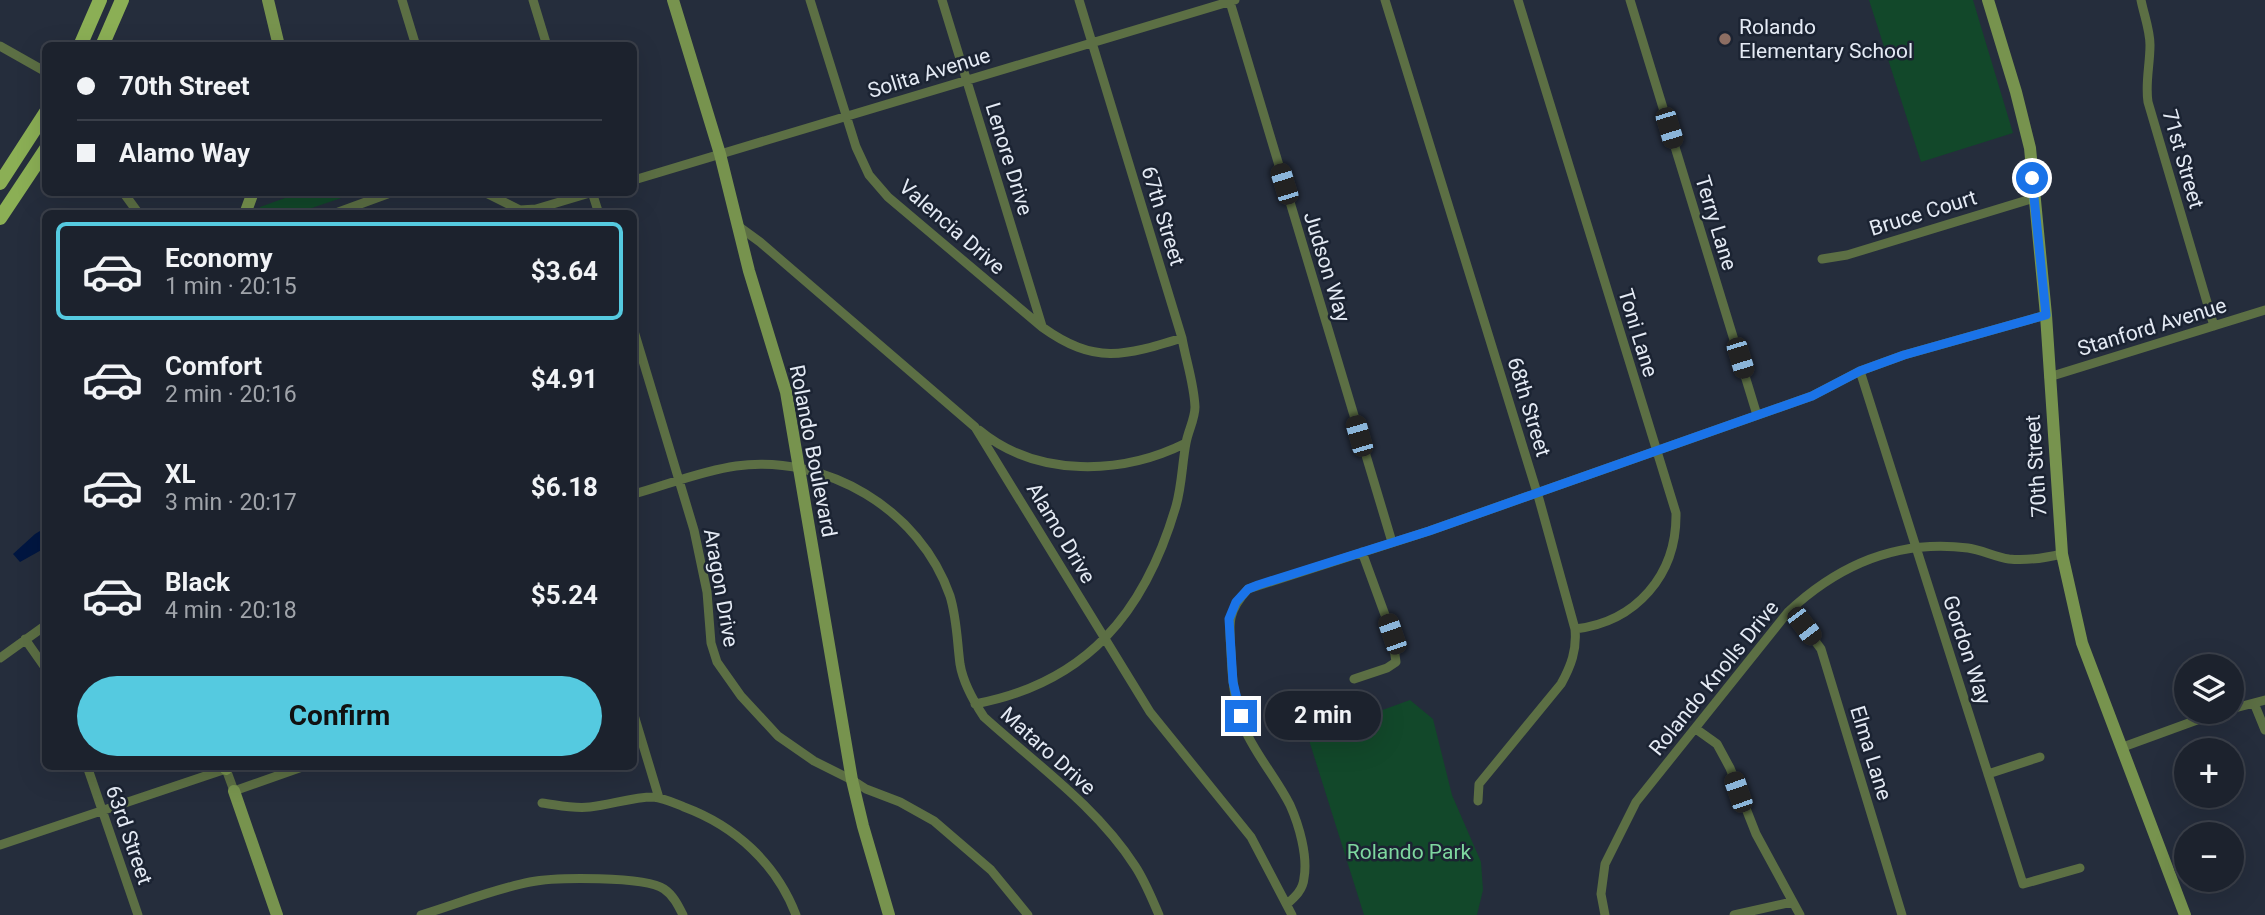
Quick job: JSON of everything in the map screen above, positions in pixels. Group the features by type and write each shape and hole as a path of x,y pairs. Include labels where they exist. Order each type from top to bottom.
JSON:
{"main road":[{"path":"82,42 100,0"},
{"path":"104,42 122,0"},
{"path":"0,183 42,118"},
{"path":"0,218 42,155"}],"street":[{"path":"268,0 278,42"},
{"path":"402,0 415,42"},
{"path":"533,0 546,42"},
{"name":"Rolando Boulevard","path":"673,0 720,154 736,225 786,392 852,780 889,915"},
{"name":"Valencia Drive","path":"810,0 846,116 869,175 888,197 1064,343 1090,353 1131,354 1182,338"},
{"name":"Lenore Drive","path":"942,0 1042,327"},
{"name":"67th Street","path":"975,704 1023,692 1048,680 1085,657 1105,639 1137,596 1164,544 1181,484 1186,443 1195,411 1182,338 1079,0"},
{"name":"68th Street","path":"1385,0 1537,492 1575,629 1576,642 1571,666 1566,675 1479,784 1478,801"},
{"name":"Toni Lane","path":"1518,0 1676,513 1675,538 1668,562 1657,583 1631,609 1599,625 1575,629"},
{"name":"Terry Lane","path":"1630,0 1757,415"},
{"name":"70th Street","path":"1988,0 2029,148 2046,315 2062,554 2082,643 2185,915"},
{"name":"71st Street","path":"2140,0 2149,31 2148,102 2214,326"},
{"name":"Solita Avenue","path":"637,179 1233,1"},
{"name":"Judson Way","path":"1233,1 1392,542"},
{"path":"0,46 42,70"},
{"path":"125,196 136,210"},
{"path":"344,210 382,196"},
{"path":"492,196 520,210 536,209 582,196"},
{"name":"Bruce Court","path":"1822,259 1847,255 2034,198"},
{"name":"Alamo Drive","path":"736,225 760,242 975,427 1150,712 1251,836 1292,915"},
{"name":"Stanford Avenue","path":"2049,377 2265,310"},
{"path":"1287,904 1298,895 1304,879 1301,840 1291,808 1248,736 1236,702 1233,682 1229,619 1236,602 1248,589 1392,542 1812,396 1860,371 1904,355 2046,315"},
{"name":"Aragon Drive","path":"637,341 694,530 706,592 711,643 718,662 741,696 778,736 814,761 934,821 991,870 1028,915"},
{"name":"Gordon Way","path":"1860,371 2023,884 2080,868"},
{"path":"975,427 998,443 1029,457 1078,467 1128,464 1186,443"},
{"name":"Mataro Drive","path":"637,493 736,466 769,464 798,467 841,481 868,495 899,517 920,541 938,568 950,596 957,626 961,667 975,704 984,717 1077,798 1114,836 1135,866 1159,915"},
{"name":"Rolando Knolls Drive","path":"1605,915 1601,884 1609,853 1636,802 1788,612 1816,588 1852,567 1914,546 1966,548 2018,559 2040,559 2062,554"},
{"path":"1354,679 1387,668 1396,662 1392,634 1362,552"},
{"name":"Elma Lane","path":"1788,612 1804,626 1821,649 1902,915"},
{"path":"0,658 42,628"},
{"path":"25,639 42,663"},
{"path":"2244,706 2265,700"},
{"path":"2254,703 2265,730"},
{"path":"2123,747 2186,724"},
{"path":"637,725 659,798"},
{"path":"1696,729 1717,744 1730,768 1756,834 1800,915"},
{"path":"1988,774 2040,757"},
{"name":"63rd Street","path":"88,770 138,915"},
{"path":"0,845 220,770"},
{"path":"227,770 277,915"},
{"path":"234,791 294,770"},
{"path":"542,803 583,807 640,798 659,798 714,820 740,837 772,871 789,897 796,915"},
{"path":"421,915 529,882 558,879 639,881 654,884 674,898 683,915"},
{"path":"1734,915 1792,902"}],"green space":[{"path":"1869,0 1973,0 2013,133 1921,162"},
{"path":"291,196 347,196 306,210 258,210 260,207"},
{"name":"Rolando Park","path":"1410,700 1433,719 1452,795 1481,862 1483,890 1477,915 1364,915 1308,737"}],"water":[{"path":"42,530 42,550 20,562 13,554"}],"place":[{"name":"Rolando Elementary School","path":"1725,39"}],"route":[{"path":"1241,716 1233,682 1229,619 1236,602 1248,589 1429,531 1812,396 1860,371 1904,355 2046,315 2032,178"}]}
